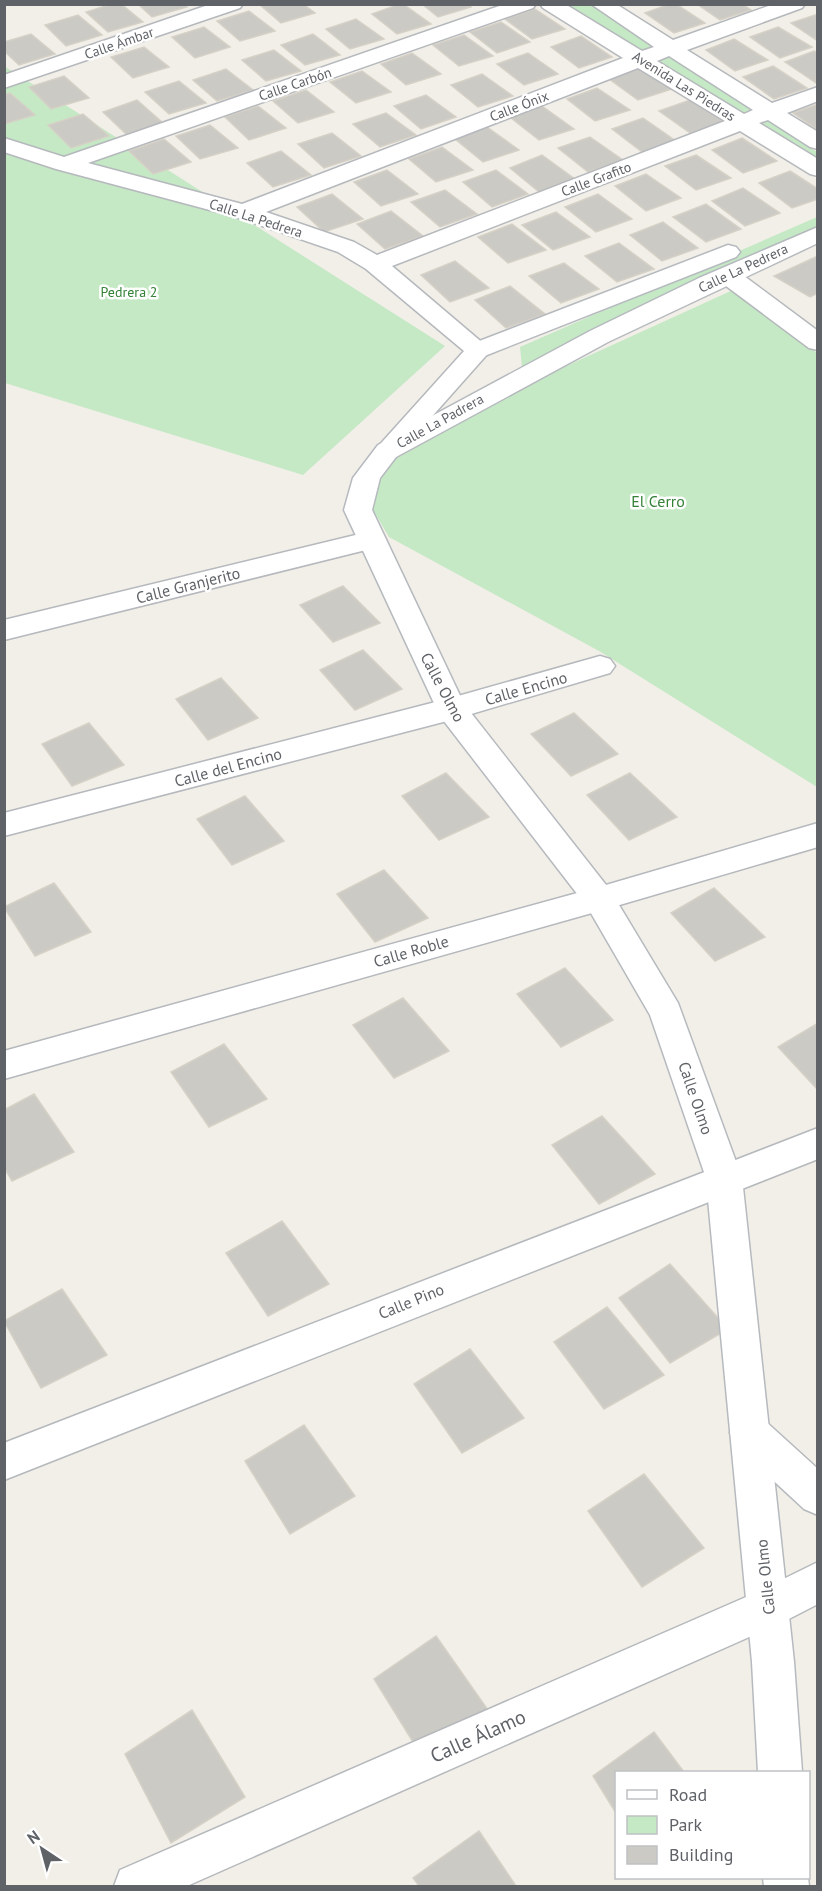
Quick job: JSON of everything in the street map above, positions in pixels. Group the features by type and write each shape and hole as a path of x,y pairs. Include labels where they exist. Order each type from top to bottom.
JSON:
{"street":[{"name":"Calle Ámbar","path":"4,82 233,4"},
{"name":"Calle Carbón","path":"64,164 526,4"},
{"name":"Avenida Las Piedras","path":"550,4 818,169"},
{"name":"Avenida Las Piedras","path":"601,4 818,142"},
{"name":"Calle Ónix","path":"244,212 641,59 795,4"},
{"name":"Calle Grafito","path":"375,264 818,93"},
{"name":"Calle La Pedrera","path":"4,145 64,164 244,212 346,247 375,264 478,350 522,375 727,274 818,234"},
{"name":"Calle La Pedrera","path":"478,350 696,265 818,213"},
{"path":"727,274 818,343"},
{"path":"387,451 478,350"},
{"name":"Calle La Padrera","path":"358,510 362,483 371,468 387,451 522,375"},
{"name":"Calle Olmo","path":"358,510 452,709 599,899 666,1013 724,1178 768,1608 780,1771"},
{"name":"Calle Granjerito","path":"4,630 372,540"},
{"name":"Calle Encino","path":"452,709 600,666"},
{"name":"Calle del Encino","path":"4,825 452,709"},
{"name":"Calle Roble","path":"4,1065 599,899 818,835"},
{"name":"Calle Pino","path":"4,1462 818,1143"},
{"path":"750,1432 818,1496"},
{"name":"Calle Álamo","path":"136,1887 768,1608 818,1582"}],"green space":[{"path":"564,5 591,5 817,152 817,167"},
{"name":"Pedrera 2","path":"4,66 445,346 303,475 5,383"},
{"path":"817,217 817,235 522,367 520,347"},
{"name":"El Cerro","path":"733,290 817,353 817,787 599,651 389,537 373,510 371,484 396,457 529,383"}],"building":[{"path":"112,4 121,4 143,22 108,32 86,12"},
{"path":"138,4 184,4 187,7 152,17"},
{"path":"259,4 303,4 315,13 281,23"},
{"path":"400,4 431,24 397,34 372,14"},
{"path":"422,4 467,4 471,7 438,17"},
{"path":"676,4 705,23 674,33 645,13"},
{"path":"697,4 742,4 751,10 720,20"},
{"path":"535,9 565,29 532,39 505,19"},
{"path":"249,11 275,31 240,41 217,21"},
{"path":"818,14 818,41 791,23"},
{"path":"78,15 102,35 66,46 45,25"},
{"path":"356,19 384,39 350,49 326,29"},
{"path":"501,22 530,42 497,53 470,32"},
{"path":"204,27 230,47 195,58 172,37"},
{"path":"778,27 812,47 780,58 750,37"},
{"path":"31,34 55,54 19,65 4,51 4,42"},
{"path":"313,34 340,55 305,65 281,45"},
{"path":"464,35 493,56 459,66 433,45"},
{"path":"581,36 612,57 579,68 551,47"},
{"path":"734,39 768,60 735,71 706,50"},
{"path":"144,47 169,67 133,78 111,57"},
{"path":"274,50 301,71 266,81 242,60"},
{"path":"814,51 818,53 816,83 785,62"},
{"path":"412,53 441,74 406,85 381,64"},
{"path":"528,53 558,74 524,85 497,64"},
{"path":"773,66 807,88 774,99 743,77"},
{"path":"640,68 672,89 638,100 609,79"},
{"path":"226,69 253,90 217,101 193,80"},
{"path":"362,71 391,92 356,103 330,82"},
{"path":"482,74 513,96 478,107 451,85"},
{"path":"64,76 89,98 51,109 29,87"},
{"path":"179,81 206,103 169,114 145,92"},
{"path":"597,88 630,110 595,121 567,99"},
{"path":"306,90 334,112 298,123 273,101"},
{"path":"10,93 35,115 4,124 4,95"},
{"path":"426,95 456,117 421,129 394,106"},
{"path":"137,100 163,123 126,134 103,112"},
{"path":"690,100 724,122 690,133 659,111"},
{"path":"818,104 818,130 793,113"},
{"path":"258,106 286,128 249,140 225,117"},
{"path":"542,106 574,129 539,140 511,118"},
{"path":"386,113 416,135 380,147 353,124"},
{"path":"83,114 109,136 71,148 48,125"},
{"path":"643,118 676,141 642,152 612,129"},
{"path":"210,125 238,148 200,159 176,136"},
{"path":"487,127 519,150 483,162 455,139"},
{"path":"332,133 361,156 324,168 298,144"},
{"path":"590,137 623,160 588,172 558,148"},
{"path":"742,138 777,161 743,173 712,150"},
{"path":"164,139 191,162 153,174 129,151"},
{"path":"442,147 473,170 436,182 409,159"},
{"path":"281,151 311,175 273,187 247,163"},
{"path":"542,155 575,179 539,192 510,168"},
{"path":"696,155 731,178 696,190 665,166"},
{"path":"387,170 418,194 381,206 354,182"},
{"path":"496,170 528,194 492,207 463,182"},
{"path":"790,171 818,189 818,199 792,208 759,183"},
{"path":"646,174 681,198 646,211 615,186"},
{"path":"743,188 780,213 745,226 712,201"},
{"path":"445,190 477,214 440,227 411,202"},
{"path":"332,194 363,219 324,232 297,207"},
{"path":"598,194 632,219 596,232 565,207"},
{"path":"706,204 741,229 706,242 673,217"},
{"path":"391,211 423,236 385,249 357,224"},
{"path":"556,212 590,237 553,250 522,225"},
{"path":"663,222 698,248 662,261 630,235"},
{"path":"512,224 546,250 508,263 478,237"},
{"path":"619,243 654,269 617,282 585,256"},
{"path":"818,256 818,293 810,297 774,276"},
{"path":"455,261 489,288 450,302 421,275"},
{"path":"564,263 599,289 561,303 529,276"},
{"path":"510,286 545,314 506,328 475,300"},
{"path":"343,586 380,623 333,642 300,605"},
{"path":"363,650 402,689 355,710 320,670"},
{"path":"221,678 258,718 208,740 176,699"},
{"path":"574,713 618,754 571,776 531,734"},
{"path":"89,723 124,765 72,786 42,744"},
{"path":"446,773 489,817 439,840 402,796"},
{"path":"630,773 677,817 629,840 587,795"},
{"path":"245,796 284,841 232,865 197,819"},
{"path":"384,870 428,918 375,942 337,894"},
{"path":"54,883 91,932 35,956 4,907"},
{"path":"714,888 765,937 715,961 671,913"},
{"path":"565,968 613,1020 561,1047 517,994"},
{"path":"403,998 449,1051 394,1078 353,1025"},
{"path":"818,1023 818,1090 778,1047"},
{"path":"224,1044 267,1099 209,1127 171,1072"},
{"path":"34,1094 74,1152 12,1181 4,1167 4,1110"},
{"path":"602,1116 655,1174 599,1204 552,1145"},
{"path":"282,1221 329,1284 268,1316 226,1253"},
{"path":"670,1264 728,1329 670,1363 619,1298"},
{"path":"62,1289 107,1355 41,1388 4,1321"},
{"path":"607,1307 664,1375 604,1409 554,1342"},
{"path":"470,1349 524,1418 462,1453 414,1384"},
{"path":"304,1425 355,1496 290,1534 245,1461"},
{"path":"644,1474 704,1548 642,1587 588,1511"},
{"path":"436,1636 495,1720 426,1763 374,1679"},
{"path":"192,1710 245,1797 171,1843 125,1754"},
{"path":"654,1732 683,1771 615,1771 615,1811 593,1776"},
{"path":"479,1831 516,1886 419,1886 413,1878"}]}
